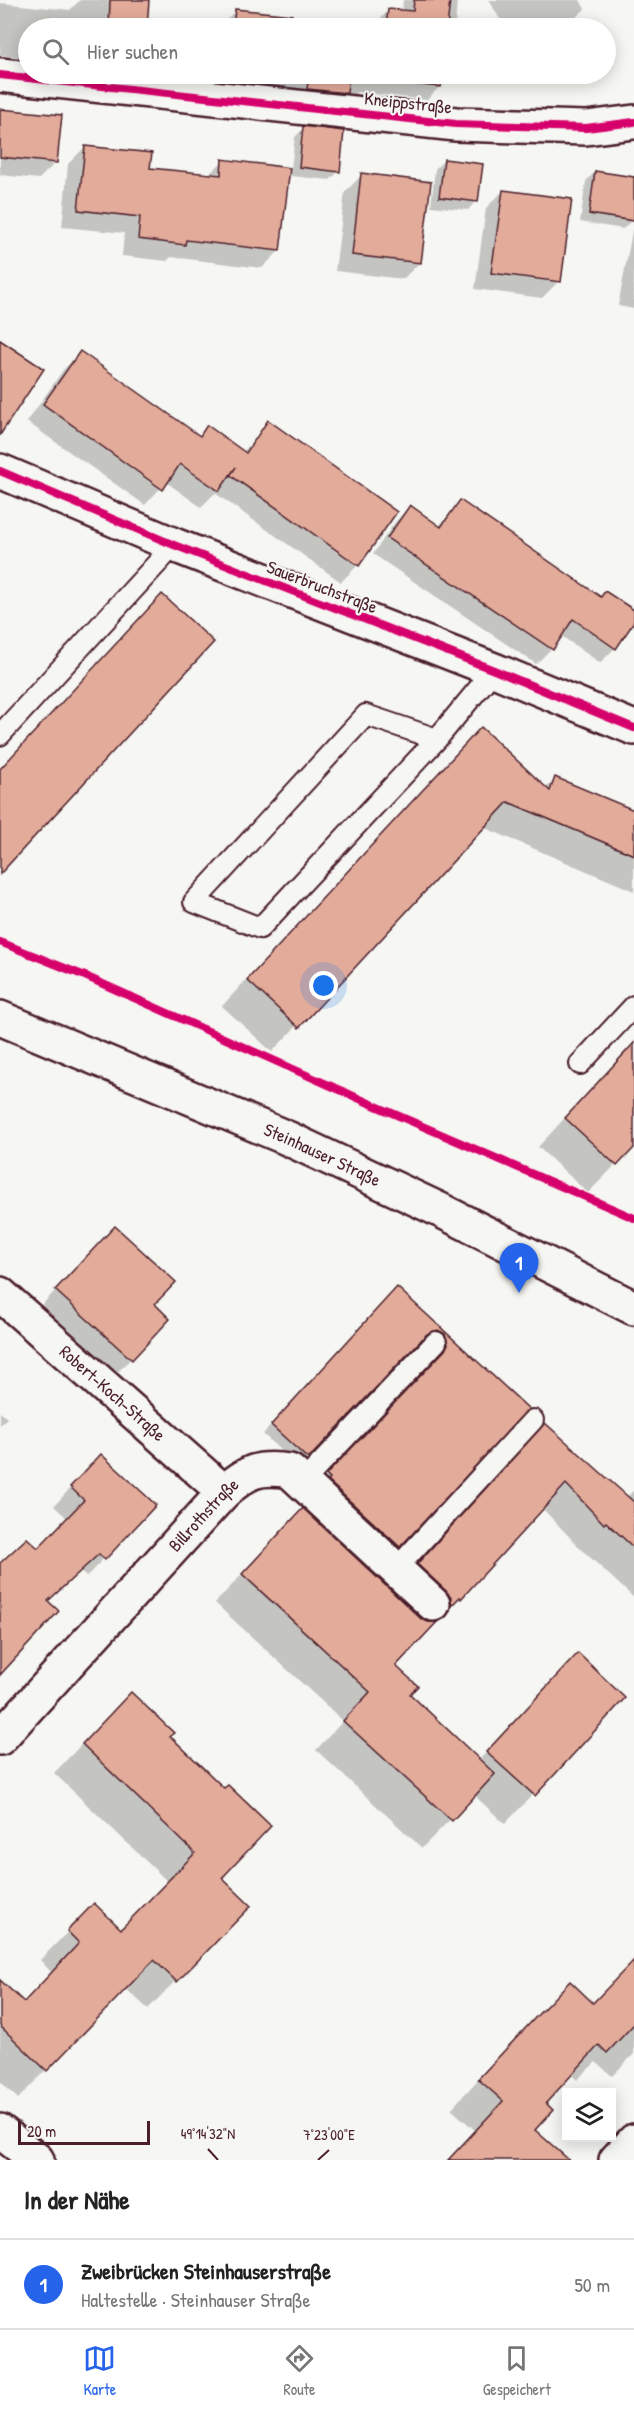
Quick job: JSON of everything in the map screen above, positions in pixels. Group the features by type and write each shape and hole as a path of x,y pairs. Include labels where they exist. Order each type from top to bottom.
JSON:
{"street":[{"name":"Kneippstraße","path":"0,75 18,77"},
{"name":"Kneippstraße","path":"86,84 456,123 586,128 634,122"},
{"name":"Sauerbruchstraße","path":"0,471 174,545 494,670 634,728"},
{"name":"Steinhauser Straße","path":"0,1018 286,1138 440,1210 634,1308"},
{"name":"Robert-Koch-Straße","path":"0,1294 224,1492"},
{"name":"Billrothstraße","path":"0,1738 224,1492 246,1473 267,1468 290,1471 433,1604"},
{"path":"0,2131 37,2160"},
{"path":"616,2160 634,2141"}],"lane":[{"path":"0,735 174,545"},
{"path":"437,739 366,715 194,902 260,927 437,739 494,670"},
{"path":"580,1064 634,1006"},
{"path":"303,1482 436,1342"},
{"path":"396,1569 533,1420"}],"building":[{"path":"110,0 149,0 148,18 109,18"},
{"path":"414,0 450,0 448,18 387,18 388,9 413,11"},
{"path":"235,9 292,15 292,18 234,18"},
{"path":"308,84 348,84 347,93 307,89"},
{"path":"411,84 441,84 441,87"},
{"path":"0,109 62,115 57,163 0,157"},
{"path":"303,126 344,131 340,172 299,167"},
{"path":"85,146 152,153 150,168 221,175 222,159 290,168 280,251 186,240 185,245 138,239 140,217 78,210"},
{"path":"444,159 483,164 478,202 439,197"},
{"path":"595,171 634,177 634,221 589,214"},
{"path":"361,173 431,182 421,263 352,255"},
{"path":"503,190 572,199 561,282 491,273"},
{"path":"0,340 44,369 0,435"},
{"path":"80,351 200,436 207,425 246,453 268,420 397,512 359,566 230,475 219,491 180,464 163,490 43,404"},
{"path":"460,500 601,597 605,591 634,610 634,622 616,649 573,619 553,650 387,538 410,505 441,527"},
{"path":"162,594 214,642 0,874 0,769"},
{"path":"481,727 550,791 555,777 634,810 634,855 508,802 299,1028 247,980"},
{"path":"634,1043 634,1148 617,1166 565,1118"},
{"path":"115,1226 176,1282 155,1304 170,1319 132,1360 55,1290"},
{"path":"397,1287 529,1409 400,1547 328,1481 330,1479 326,1475 445,1350 448,1344 445,1334 438,1330 427,1334 308,1459 271,1425"},
{"path":"545,1423 634,1502 634,1548 606,1522 604,1524 566,1484 461,1599 460,1597 451,1606 451,1598 446,1591 417,1564"},
{"path":"101,1454 156,1505 105,1560 99,1554 48,1601 59,1611 0,1675 0,1563 27,1538 38,1548 84,1500 70,1487"},
{"path":"303,1508 420,1618 428,1622 437,1622 396,1666 418,1686 410,1694 495,1774 452,1821 343,1721 370,1692 242,1574"},
{"path":"578,1653 625,1698 535,1796 486,1752"},
{"path":"131,1692 174,1733 170,1736 224,1788 228,1785 271,1826 222,1878 251,1906 177,1982 154,1960 47,2071 0,2026 0,1980 24,2002 79,1943 67,1931 94,1903 121,1929 195,1853 82,1744"},
{"path":"634,1960 634,2024 607,2053 599,2045 546,2103 553,2110 535,2130 569,2160 448,2160 503,2101 478,2079 570,1981 593,2003"}],"cycle path":[{"path":"0,75 18,77"},
{"path":"84,84 456,124 586,128 634,122"},
{"path":"0,471 174,545 494,670 634,728"},
{"path":"0,942 85,976 634,1218"}],"place":[{"name":"Zweibrücken Steinhauserstraße","path":"519,1293"}]}
